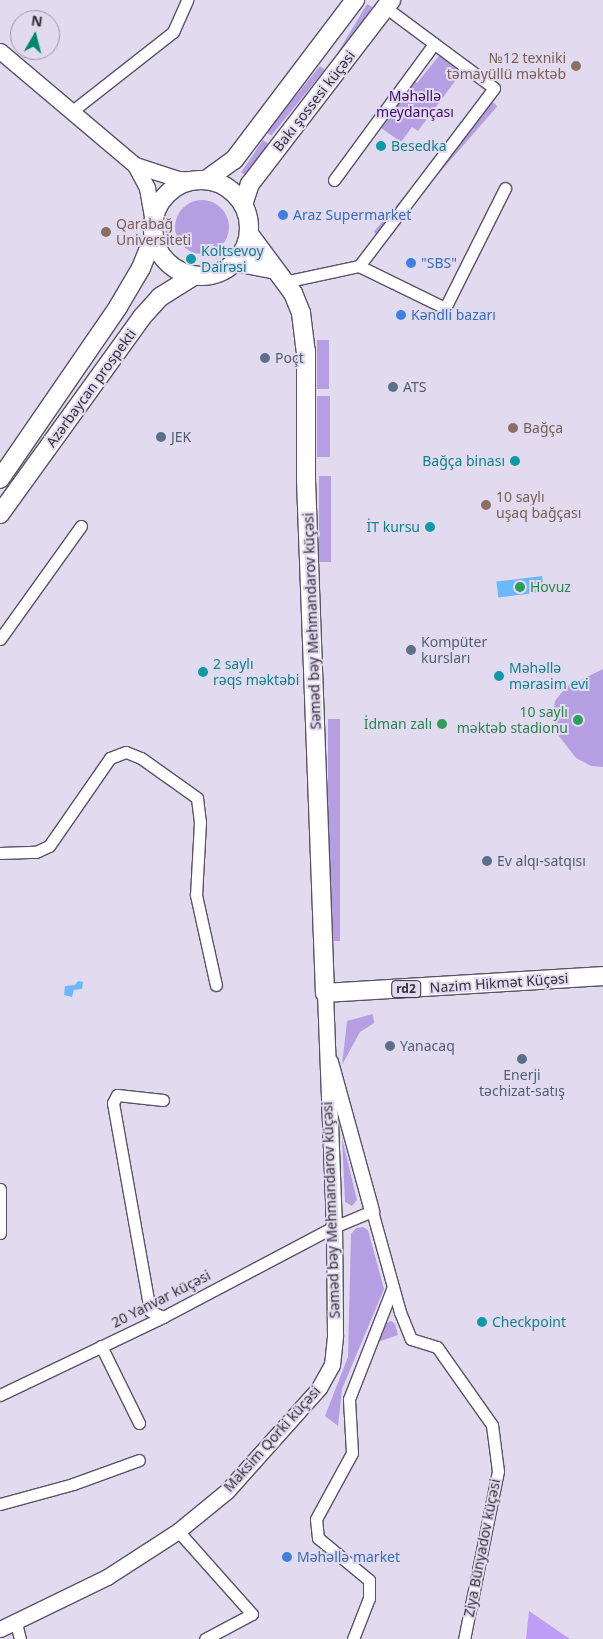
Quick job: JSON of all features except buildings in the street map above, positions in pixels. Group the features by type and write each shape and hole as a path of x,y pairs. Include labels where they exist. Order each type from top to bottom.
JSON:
{"main road":[{"name":"Bakı şossesi küçəsi","path":"206,180 234,160 355,0"},
{"name":"Bakı şossesi küçəsi","path":"243,205 250,184 388,4"},
{"path":"0,51 135,164 178,179 206,180 227,188 243,205 249,234 244,249 235,262 223,271 194,276 168,263 153,229 147,188 135,164"},
{"path":"153,229 166,195 191,181 206,180"},
{"name":"Azərbaycan prospekti","path":"0,479 142,268 153,229"},
{"name":"Səməd bəy Mehmandarov küçəsi","path":"249,234 301,313 306,351 306,480 327,993 326,1049 334,1227 335,1335 332,1365"},
{"path":"235,262 278,276"},
{"name":"Azərbaycan prospekti","path":"0,514 142,317 160,297 194,276"},
{"name":"Nazim Hikmət Küçəsi","path":"327,993 603,976"},
{"name":"Maksim Qorki küçəsi","path":"0,1629 16,1623 107,1577 178,1531 227,1492 319,1388 332,1365"}],"street":[{"path":"71,112 174,32 187,0"},
{"path":"359,266 494,88 434,44 388,4"},
{"path":"334,180 434,44"},
{"path":"278,276 359,266 444,308 506,188"},
{"path":"0,639 81,526"},
{"path":"0,853 36,852 49,846 110,758 126,752 141,758 197,798 200,822 196,895 216,985"},
{"name":"Ziya Bünyadov küçəsi","path":"326,1049 392,1287 411,1339 436,1347 492,1425 498,1471 464,1639"},
{"path":"163,1100 117,1095 113,1103 150,1311 163,1317"},
{"path":"0,1189 0,1233"},
{"name":"20 Yanvar küçəsi","path":"0,1396 163,1317 334,1227 372,1211"},
{"path":"353,1639 369,1598 369,1580 318,1538 316,1519 352,1453 349,1399 392,1287"},
{"path":"101,1346 139,1423"},
{"path":"0,1504 73,1484 139,1460"},
{"path":"178,1531 252,1614 205,1639"},
{"path":"16,1623 20,1639"}],"green space":[{"path":"367,4 372,7 336,67 331,64"},
{"name":"Məhəllə meydançası","path":"441,53 464,69 418,131 412,127 401,142 377,125 411,79 417,83"},
{"path":"320,66 325,70 271,136 267,132"},
{"path":"489,99 497,106 382,239 374,232"},
{"path":"263,140 269,144 247,176 241,172"},
{"path":"197,200 207,200 217,204 225,212 229,227 225,242 217,250 207,254 197,254 187,250 179,242 175,232 175,222 179,212 187,204"},
{"path":"317,340 329,340 329,389 317,389"},
{"path":"317,396 330,396 330,457 317,457"},
{"path":"319,476 331,476 331,562 319,562"},
{"name":"10 saylı məktəb stadionu","path":"603,669 603,767 591,766 576,758 559,736 553,714 555,701 566,687"},
{"path":"328,719 340,719 340,941 328,941"},
{"path":"373,1014 374,1023 360,1032 342,1065 347,1021"},
{"path":"342,1138 357,1200 352,1206 345,1202"},
{"path":"363,1227 368,1230 384,1289 342,1389 338,1426 325,1416 348,1357 351,1234 356,1228"},
{"path":"391,1321 395,1324 398,1335 372,1344 384,1324"}],"shaded area":[{"path":"529,1611 570,1639 526,1639"}],"water":[{"name":"Hovuz","path":"542,576 544,592 498,597 496,582"},
{"path":"78,981 83,982 82,989 74,990 72,997 64,995 65,986 75,985"}],"place":[{"name":"№12 texniki təmayüllü məktəb","path":"576,66"},
{"name":"Besedka","path":"381,146"},
{"name":"Araz Supermarket","path":"283,215"},
{"name":"Qarabağ Universiteti","path":"106,232"},
{"name":"Koltsevoy Dairəsi","path":"191,259"},
{"name":"\"SBS\"","path":"411,263"},
{"name":"Kəndli bazarı","path":"401,315"},
{"name":"Poçt","path":"265,358"},
{"name":"ATS","path":"393,387"},
{"name":"Bağça","path":"513,428"},
{"name":"JEK","path":"161,437"},
{"name":"Bağça binası","path":"515,461"},
{"name":"10 saylı uşaq bağçası","path":"486,505"},
{"name":"İT kursu","path":"430,527"},
{"name":"Hovuz","path":"520,587"},
{"name":"Kompüter kursları","path":"411,650"},
{"name":"2 saylı rəqs məktəbi","path":"203,672"},
{"name":"Məhəllə mərasim evi","path":"499,676"},
{"name":"10 saylı məktəb stadionu","path":"578,720"},
{"name":"İdman zalı","path":"442,724"},
{"name":"Ev alqı-satqısı","path":"487,861"},
{"name":"Yanacaq","path":"390,1046"},
{"name":"Enerji təchizat-satış","path":"522,1059"},
{"name":"Checkpoint","path":"482,1322"},
{"name":"Məhəllə market","path":"287,1557"}]}
